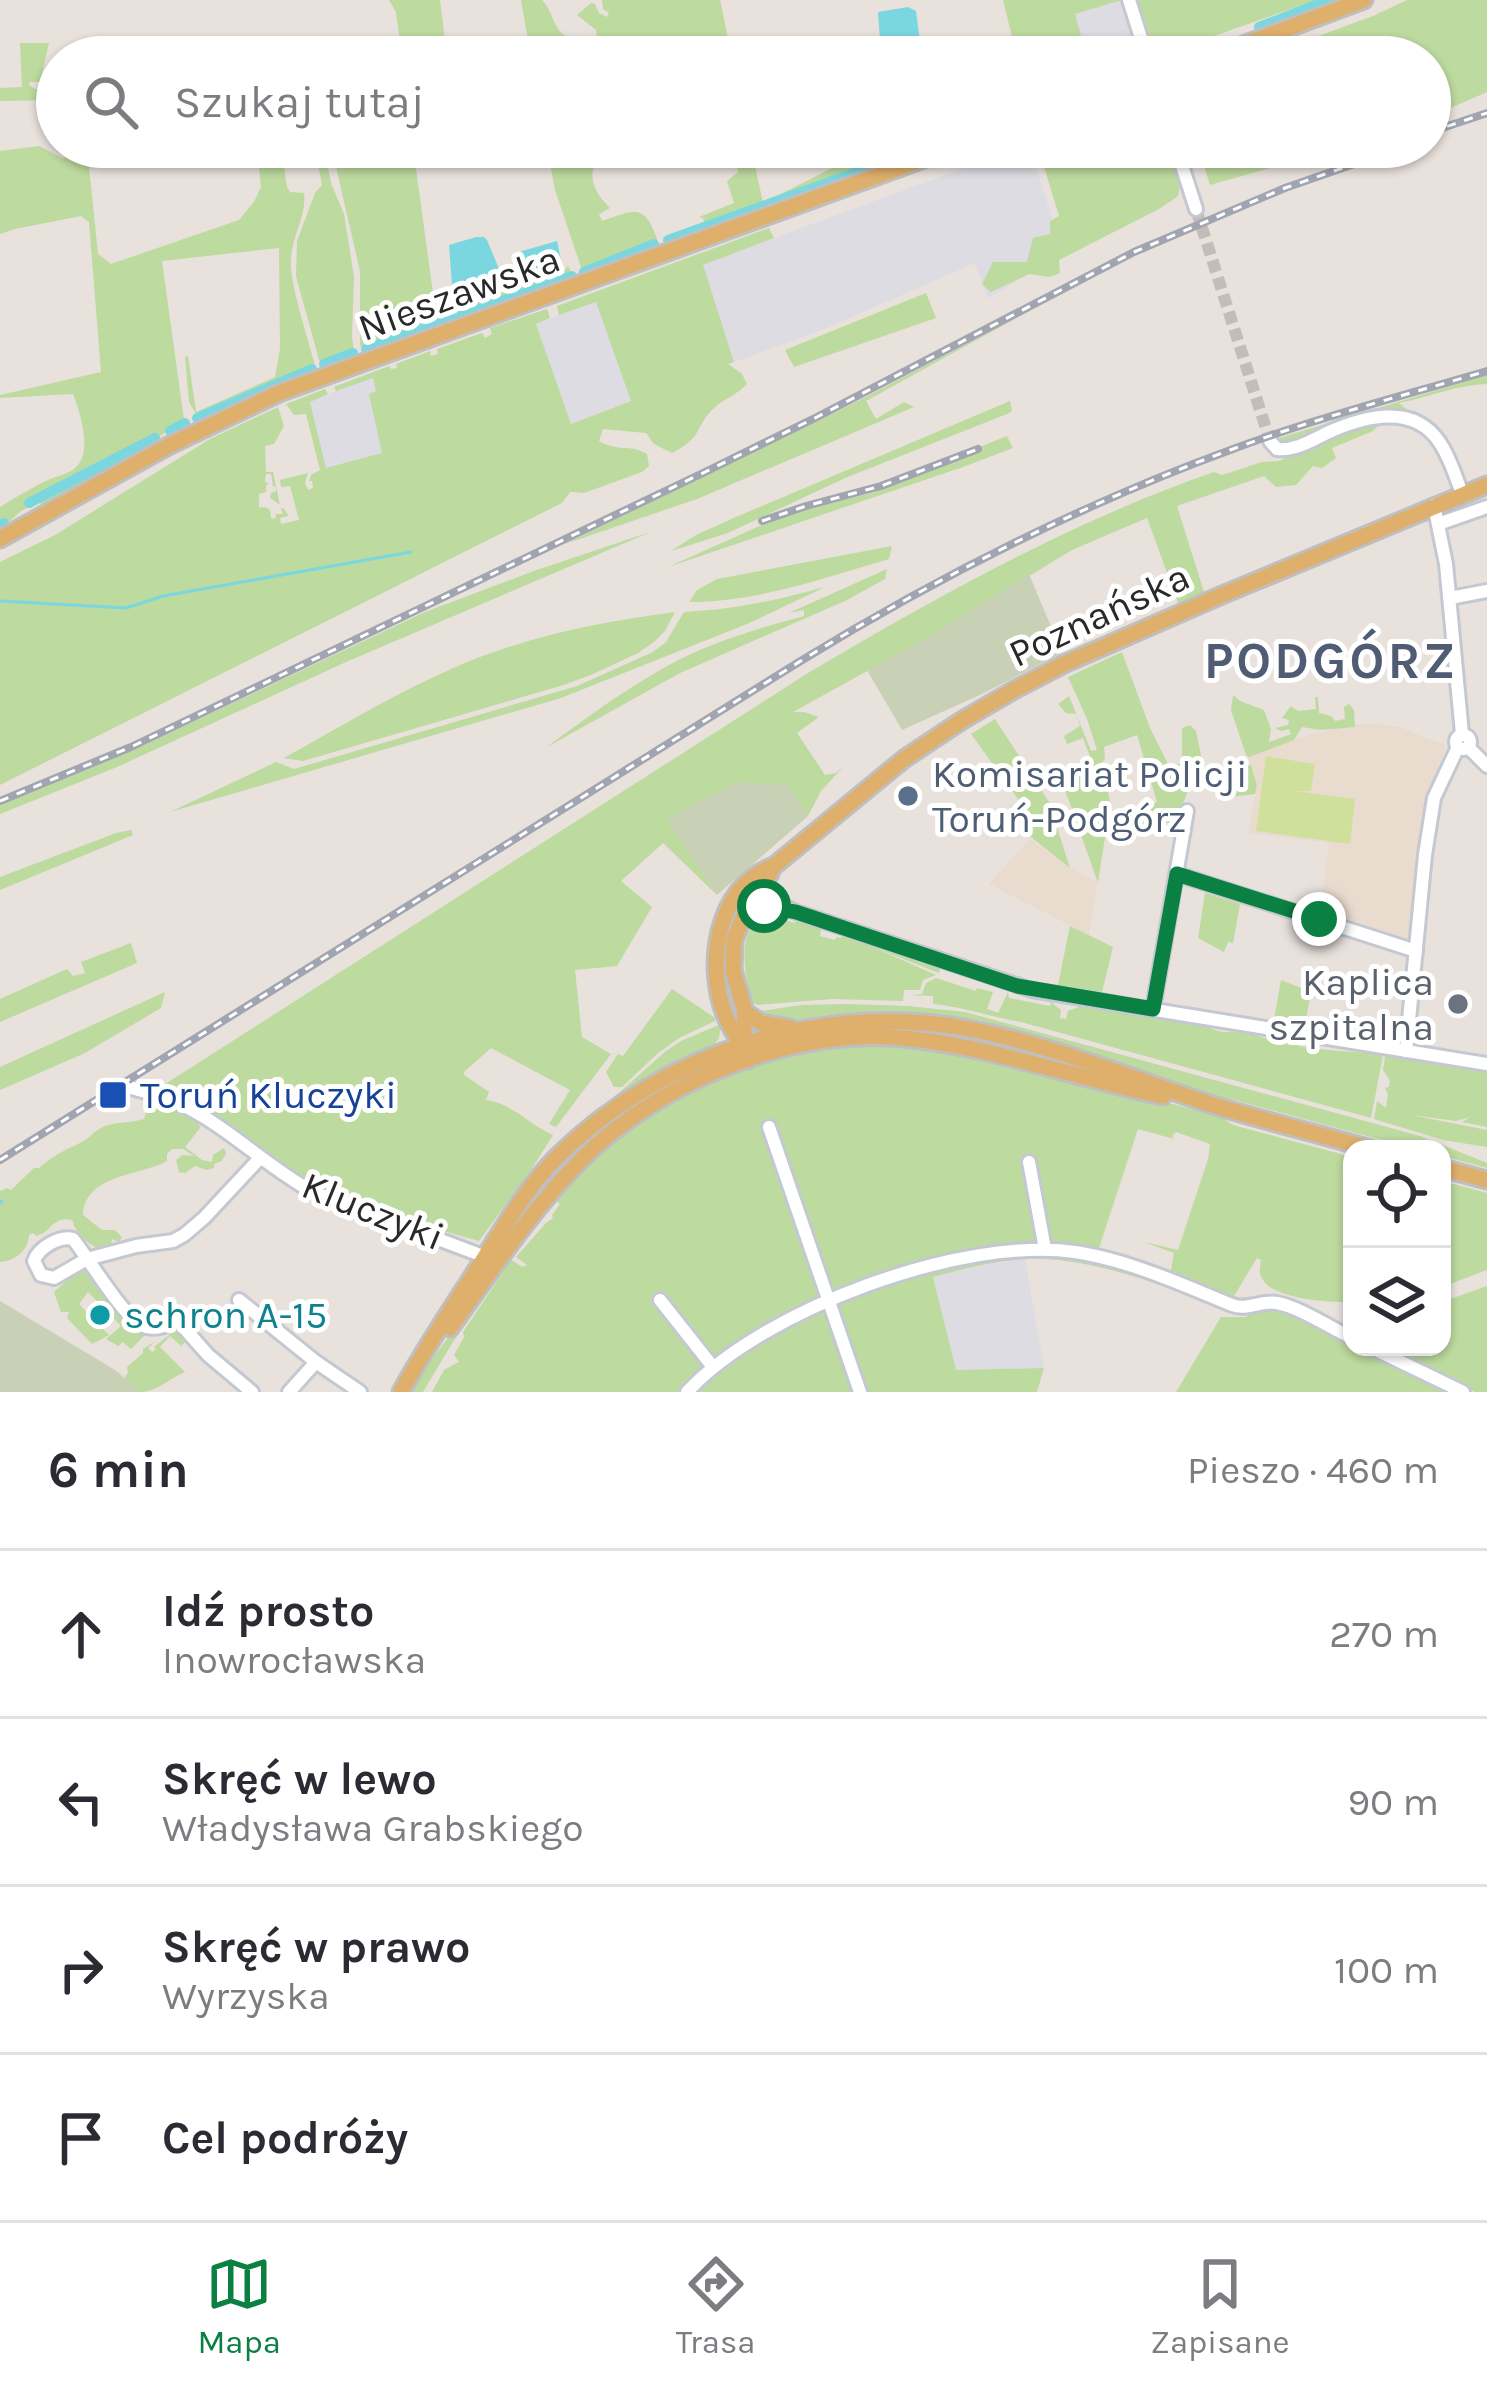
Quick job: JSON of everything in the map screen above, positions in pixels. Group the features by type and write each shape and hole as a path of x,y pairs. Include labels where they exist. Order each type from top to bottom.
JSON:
{"main road":[{"path":"1267,36 1364,0"},
{"name":"Nieszawska","path":"0,539 168,446 280,393 899,168"},
{"name":"Poznańska","path":"745,1052 726,1018 718,986 716,949 725,916 768,867 773,869 904,759 958,722 1082,656 1487,485"},
{"name":"Poznańska","path":"745,1052 745,1012 734,970 736,932 749,891"},
{"path":"745,1012 774,1027 896,1022 969,1029 1046,1048 1213,1105 1343,1141"},
{"path":"402,1391 420,1371 555,1159 639,1093 705,1059 722,1040 726,1018"},
{"path":"491,1259 611,1133 745,1052 811,1028"},
{"path":"705,1059 830,1041 909,1038 992,1052 1126,1088 1213,1105"},
{"path":"1451,1170 1487,1180"}],"street":[{"path":"1129,0 1140,36"},
{"path":"1183,168 1196,209"},
{"path":"1270,441 1277,449 1289,450 1353,422 1396,416 1437,438 1462,494"},
{"path":"1406,1051 1434,798 1463,743 1450,598 1435,505"},
{"path":"1438,524 1487,507"},
{"path":"1450,598 1487,591"},
{"path":"1463,743 1487,766"},
{"path":"1153,1009 1187,812"},
{"path":"773,869 771,891 782,908"},
{"path":"1177,874 1416,950"},
{"path":"749,891 782,908 1017,986 1487,1064"},
{"path":"736,932 755,912 782,908"},
{"name":"Kluczyki","path":"126,1086 199,1114 293,1181 325,1198 491,1259"},
{"path":"769,1127 860,1392"},
{"path":"253,1392 197,1345 177,1320 155,1328 138,1323 84,1254 73,1239 66,1237 38,1252 34,1261 44,1277 54,1278 84,1254 172,1240 204,1218 260,1158"},
{"path":"1029,1162 1046,1249"},
{"path":"687,1392 712,1367 762,1334 828,1300 983,1253 1046,1249 1104,1258 1231,1305 1280,1304 1343,1334"},
{"path":"238,1300 360,1392"},
{"path":"660,1300 712,1367"},
{"path":"1388,1356 1462,1392"},
{"path":"289,1392 316,1362"}],"shaded area":[{"path":"1122,0 1132,36 1081,36 1074,14"},
{"path":"963,168 1036,168 1064,254 988,298 975,263 822,330 734,362 702,265"},
{"path":"596,302 632,400 571,424 536,324"},
{"path":"373,377 398,485 335,508 310,401"},
{"path":"1351,725 1399,727 1447,746 1425,799 1409,939 1321,910 1329,843 1249,833 1257,786 1246,750"},
{"path":"1030,839 1097,882 1089,935 989,884"},
{"path":"1025,1259 1044,1368 956,1370 933,1277"}],"green space":[{"path":"389,0 440,0 444,36 399,36"},
{"path":"521,0 542,0 566,36 527,36"},
{"path":"602,0 720,0 728,36 597,36 577,15 591,3 607,17"},
{"path":"1003,0 1122,0 1075,14 1081,36 1012,36"},
{"path":"1134,0 1317,0 1214,36 1148,35"},
{"path":"1407,0 1487,0 1487,92 1451,108 1451,36 1318,36"},
{"path":"20,43 36,43 36,82 29,85 36,89 36,100 0,101 0,88 22,87"},
{"path":"36,146 36,168 89,168 98,254 111,264 239,220 261,187 259,168 284,168 290,192 304,193 291,270 317,373 201,423 189,402 185,357 196,412 275,377 280,349 279,248 162,261 184,420 79,490 21,511 0,530 0,507 73,469 81,460 84,442 73,394 0,395 101,372 89,222 81,216 0,234 0,151"},
{"path":"319,168 328,168 344,214 354,277 355,359 327,372 319,360 296,276 297,241 322,185"},
{"path":"336,168 416,168 436,315 453,310 455,324 366,353 360,345 360,271"},
{"path":"551,168 594,168 597,192 610,208 599,214 602,221 631,212 643,215 658,242 653,251 583,273"},
{"path":"737,168 756,168 763,203 832,168 885,168 712,230 699,217 734,203 727,181"},
{"path":"1044,168 1174,168 1178,196 1059,260 1060,273 1049,277 1029,274 991,292 982,284 993,262 1027,262 1033,238 1050,234 1050,221 1059,216"},
{"path":"1205,168 1270,168 1210,185"},
{"path":"769,228 774,238 703,265 734,362 728,364 747,384 714,408 682,447 672,453 654,444 646,433 603,429 599,441 647,454 649,466 584,493 570,492 562,503 0,785 0,562 55,535 210,439 278,407 284,426 274,444 265,446 266,472 273,472 280,505 270,498 276,487 271,474 266,474 265,482 270,484 259,494 259,508 270,510 275,519 283,508 289,516 280,518 281,524 299,520 290,486 281,487 280,480 308,473 308,490 313,488 311,475 320,470 306,414 294,415 286,404 325,389 328,394 310,402 326,468 382,453 369,394 376,391 373,378 336,391 334,387 389,366 397,368 396,364 430,351 431,356 438,354 437,349 482,333 485,338 492,334 490,328 547,309 550,318 536,324 571,424 631,401 596,302 559,315 557,306"},
{"path":"568,265 573,279 466,318 460,308 566,269"},
{"path":"926,293 936,318 794,367 785,350"},
{"path":"1042,304 866,401 876,419 904,402 914,407 697,499 565,544 862,399"},
{"path":"1487,375 1487,384 1399,403 1414,415 1377,409 1286,445 1276,439"},
{"path":"1010,401 1012,411 1007,414 845,478 728,533 671,551 736,517"},
{"path":"1384,420 1373,431 1332,448 1336,458 1322,468 1313,466 1296,485 1276,487 1264,476 1177,506 1204,592 1178,603 1147,518 1072,550 793,712 819,717 797,733 825,775 844,766 821,791 808,816 787,785 668,820 717,895 663,843 621,881 652,907 617,966 575,970 582,1037 611,1054 556,1127 549,1124 570,1090 491,1048 464,1072 489,1092 486,1100 504,1105 553,1135 479,1241 397,1218 295,1179 202,1108 156,1090 808,673 956,589 1057,537 1161,492 1214,472 1222,475 1279,461 1352,428"},
{"path":"1007,436 1013,448 668,567 786,514 872,493 981,451 980,447"},
{"path":"653,531 0,814 0,803 142,746 425,612"},
{"path":"892,546 889,559 815,581 740,598 689,602 697,590 717,579"},
{"path":"887,569 885,579 847,600 680,673 547,747 671,664 736,636 804,616 804,610 789,613"},
{"path":"1029,574 1062,653 902,730 867,670"},
{"path":"825,587 747,624 561,698 170,812 276,762 294,769 577,686 653,652 666,642 684,612 755,604"},
{"path":"675,612 665,631 638,653 564,685 303,761 284,758 414,687 484,655 565,632"},
{"path":"1122,652 1168,764 1182,764 1182,728 1190,725 1196,731 1202,760 1180,812 1174,812 1175,822 1142,825 1132,811 1157,802 1137,735 1104,747 1105,759 1098,766 1112,820 1107,824 1098,883 1065,791 1057,787 1092,762 1083,738 1067,744 1064,736 1080,726 1076,714 1066,713 1058,704 1069,696 1091,751 1097,750 1068,677"},
{"path":"1233,695 1264,710 1271,729 1269,742 1291,734 1289,729 1275,728 1288,725 1289,720 1282,718 1291,706 1298,711 1316,709 1315,697 1319,713 1335,721 1345,719 1344,707 1349,704 1355,727 1302,727 1294,740 1249,757 1231,710"},
{"path":"995,719 1049,802 1070,868 1012,822 1023,806 971,734"},
{"path":"1266,756 1315,764 1311,791 1294,791 1355,799 1350,844 1256,831"},
{"path":"1251,765 1255,794 1223,798 1217,773"},
{"path":"736,782 788,785 808,816 717,895 667,819"},
{"path":"131,830 133,835 0,890 0,877"},
{"path":"1205,893 1240,904 1233,943 1228,942 1224,952 1198,938"},
{"path":"770,915 795,923 797,918 821,928 820,936 834,940 843,933 941,966 939,973 873,947 936,975 923,980 920,990 904,990 903,1001 832,999 757,1005 747,979 746,940 751,928"},
{"path":"1070,926 1113,947 1102,992 1058,985"},
{"path":"131,943 137,963 0,1022 0,999 67,969 73,976 85,973 81,962"},
{"path":"936,978 993,992 987,1009 998,1013 1008,992 1009,998 1050,1006 1051,1002 1061,1010 1060,1018 1066,1019 1068,1011 1080,1004 1205,1024 1222,1032 1241,1030 1272,1040 1291,1038 1298,1046 1383,1055 1371,1118 1021,1022 933,1004 933,996 909,995 922,994 926,983"},
{"path":"1281,980 1311,992 1305,1025 1274,1020"},
{"path":"672,989 715,1021 679,1038 622,1087 614,1087 606,1072"},
{"path":"165,992 161,1008 85,1053 0,1090 0,1067"},
{"path":"802,1005 965,1012 1430,1140 1382,1140 1225,1100 978,1020 881,1011 776,1023 753,1012"},
{"path":"721,1024 712,1048 613,1098 666,1051"},
{"path":"863,1046 999,1060 1221,1117 1233,1125 1343,1155 1343,1301 1279,1292 1263,1280 1257,1258 1234,1296 1250,1302 1240,1311 1229,1312 1103,1268 1050,1259 1013,1260 933,1277 956,1370 1044,1368 1037,1392 432,1392 444,1370 459,1362 454,1355 463,1332 508,1265 453,1342 423,1392 408,1392 507,1257 522,1267 527,1265 516,1257 553,1218 568,1186 607,1147 695,1090 793,1056","holes":["1138,1129 1174,1139 1176,1132 1210,1144 1178,1250 1144,1242 1174,1253 1171,1270 1099,1248"]},
{"path":"1385,1057 1487,1070 1487,1127 1462,1122 1471,1117 1456,1121 1411,1115 1487,1130 1487,1147 1443,1140 1374,1119 1377,1101 1386,1108 1385,1088 1390,1081 1383,1070"},
{"path":"162,1105 198,1120 200,1128 185,1147 212,1162 213,1155 224,1148 222,1161 207,1170 195,1166 179,1172 176,1160 194,1156 172,1149 167,1161 93,1191 83,1215 102,1230 115,1230 122,1237 119,1242 112,1239 105,1251 85,1240 72,1220 66,1219 42,1234 29,1235 19,1254 0,1262 0,1191 11,1190 34,1168 101,1128 144,1119"},
{"path":"1451,1148 1487,1163 1487,1168 1451,1158"},
{"path":"1451,1183 1487,1193 1487,1270 1451,1284"},
{"path":"85,1263 145,1335 131,1349 106,1339 121,1326 88,1292 79,1304 109,1335 92,1344 67,1318 69,1312 61,1312 54,1292 66,1281 65,1276"},
{"path":"1487,1286 1487,1392 1475,1392 1400,1356 1451,1356 1451,1299"},
{"path":"0,1301 115,1370 140,1392 0,1392"},
{"path":"1273,1307 1343,1340 1343,1356 1377,1356 1451,1392 1176,1392 1221,1317 1246,1317 1256,1308"},
{"path":"174,1331 186,1341 181,1346 170,1336 160,1347 185,1372 140,1392 124,1378 127,1367 143,1349 156,1341 148,1348 152,1352"}],"water":[{"path":"908,7 916,11 919,36 880,36 878,12"},
{"path":"476,237 487,240 499,269 499,283 457,292 452,285 449,245"},
{"path":"557,241 562,264 518,278 515,253"}],"waterway":[{"path":"1259,27 1329,0"},
{"path":"668,240 869,168"},
{"path":"584,272 654,244"},
{"path":"366,349 572,276"},
{"path":"324,364 353,353"},
{"path":"197,418 312,369"},
{"path":"170,431 185,423"},
{"path":"29,503 155,438"},
{"path":"0,525 4,523"},
{"path":"0,601 126,608 163,596 411,552"}],"tunnel":[{"path":"1196,209 1270,441"}],"railway":[{"path":"1451,125 1487,113"},
{"path":"0,801 131,747 705,472 1134,252 1343,168"},
{"path":"0,1160 799,662 957,572 1065,518 1233,449 1487,371"},
{"path":"762,521 881,486 978,449"}],"place":[{"name":"Komisariat Policji Toruń-Podgórz","path":"908,796"},
{"name":"Kaplica szpitalna","path":"1458,1004"},
{"name":"Toruń Kluczyki","path":"113,1095"},
{"name":"schron A-15","path":"100,1315"}],"district":[{"name":"PODGÓRZ","path":"1331,661"}],"route":[{"path":"764,906 796,912 1024,988 1153,1009 1177,874 1319,919"}]}
